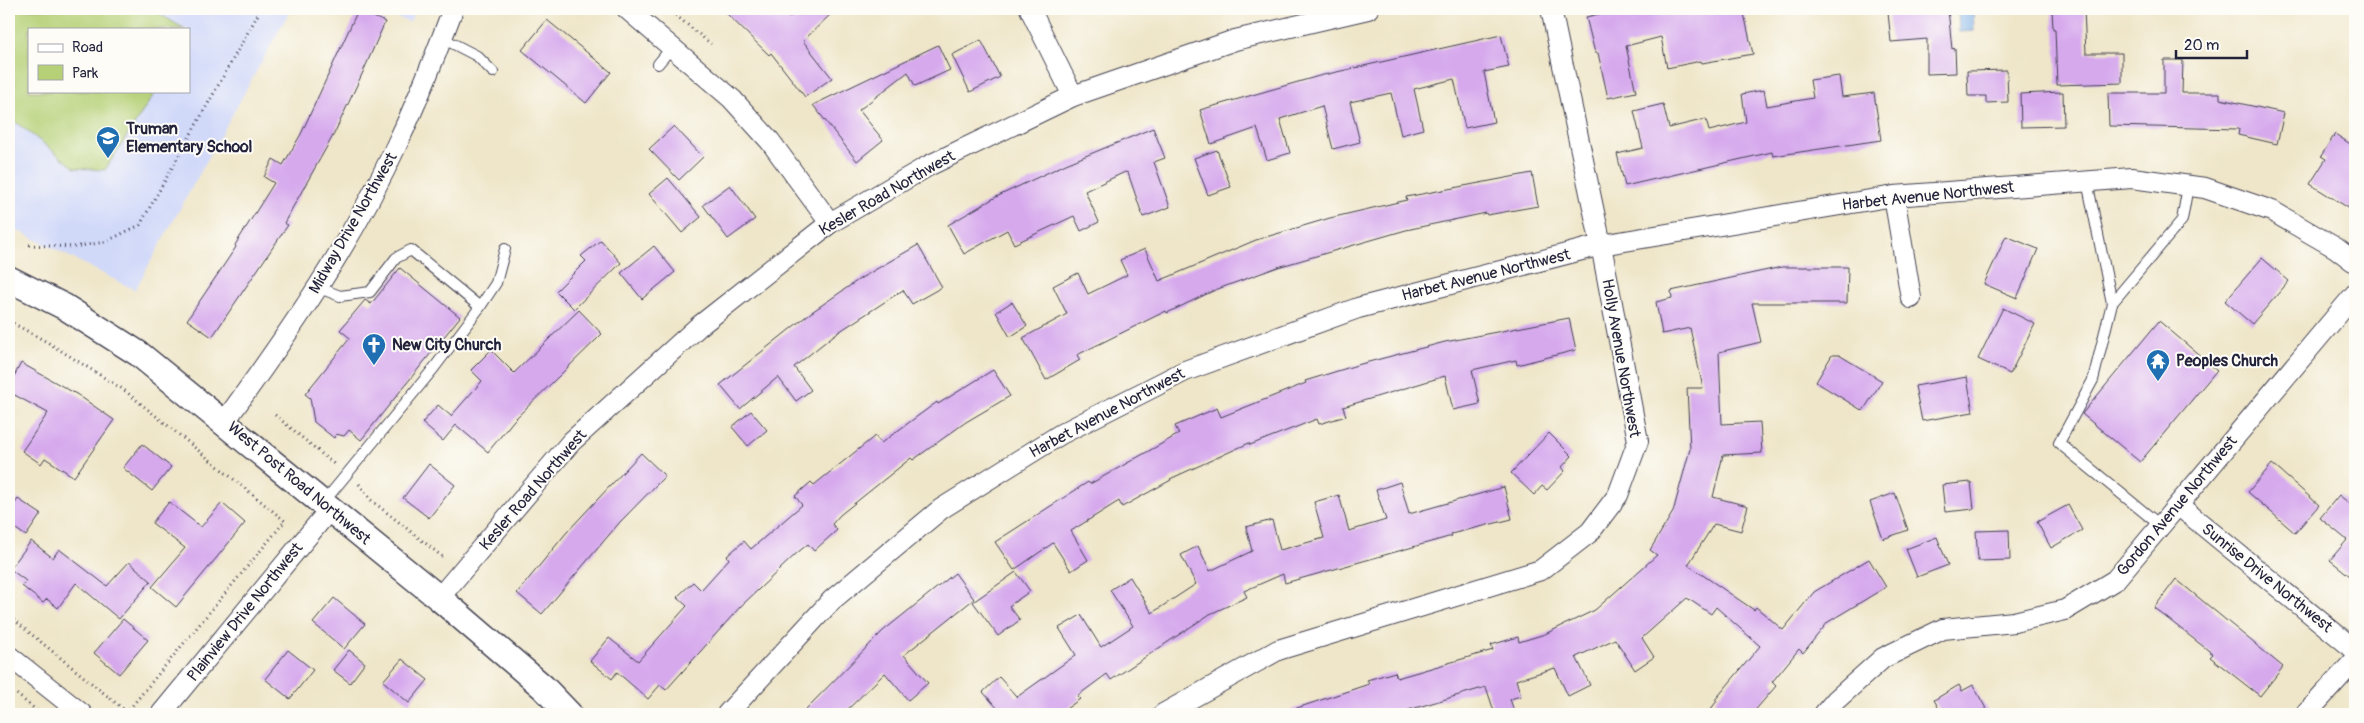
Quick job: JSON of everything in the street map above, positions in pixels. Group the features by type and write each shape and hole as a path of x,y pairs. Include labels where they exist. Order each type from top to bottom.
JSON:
{"street":[{"name":"Midway Drive Northwest","path":"224,421 284,338 342,248 398,143 453,9"},
{"path":"627,9 732,99 770,141 830,223"},
{"path":"1030,9 1072,96"},
{"name":"Kesler Road Northwest","path":"439,598 572,442 698,327 830,223 928,166 1072,96 1235,40 1368,9"},
{"name":"Holly Avenue Northwest","path":"1163,714 1278,650 1541,570 1590,532 1618,495 1638,441 1601,245 1550,9"},
{"name":"Harbet Avenue Northwest","path":"727,714 832,600 941,509 1061,434 1185,371 1358,308 1601,245 1894,196 2132,178 2205,188 2272,211 2354,260"},
{"path":"1894,196 1911,298"},
{"path":"2354,260 2349,274 2355,288"},
{"name":"West Post Road Northwest","path":"9,279 65,307 139,354 224,421 439,598 542,687 569,714"},
{"name":"Gordon Avenue Northwest","path":"1824,714 1836,700 1883,658 1943,629 2014,622 2065,610 2115,580 2355,294"},
{"name":"Sunrise Drive Northwest","path":"2178,505 2355,650"},
{"name":"Plainview Drive Northwest","path":"161,714 326,506"},
{"path":"9,656 82,714"},
{"path":"2306,714 2355,660"}],"lane":[{"path":"442,38 477,56 494,72"},
{"path":"658,64 672,47"},
{"path":"2087,181 2112,303 2093,380 2059,444 2161,526"},
{"path":"2112,303 2182,220 2188,186"},
{"path":"326,506 480,307 496,283 505,249"},
{"path":"317,287 340,296 370,292 396,258 412,250 480,307"}],"path":[{"path":"29,245 74,247 105,242 140,225 261,9"},
{"path":"668,9 711,44"},
{"path":"9,321 47,342 124,390 285,521 127,712 9,616"},
{"path":"9,688 41,714"}],"shaded area":[{"name":"Truman Elementary School","path":"9,9 291,9 135,290 9,226"},
{"path":"373,9 415,9 410,22"}],"green space":[{"path":"9,9 151,9 183,28 28,28 28,92 155,92 105,170 75,168 9,117"}],"water":[{"path":"1958,9 1973,9 1974,31 1959,32"}],"building":[{"path":"722,9 780,9 789,18 798,9 836,9 803,41 832,78 805,97 771,53 769,55"},
{"path":"1621,9 1743,9 1753,54 1667,68 1661,37 1626,46 1636,92 1608,98 1598,53 1595,53 1586,17"},
{"path":"1948,9 1952,49 1955,48 1956,73 1927,74 1927,39 1891,42 1888,13"},
{"path":"2052,9 2084,9 2086,53 2122,53 2122,83 2057,85 2055,29 2053,29"},
{"path":"358,10 385,22 363,72 334,134 284,223 288,225 212,337 187,320 236,247 235,245 274,183 264,177 273,159 283,165 301,134"},
{"path":"547,20 611,72 586,103 522,50"},
{"path":"1501,35 1509,67 1484,72 1494,122 1465,128 1454,79 1414,89 1423,129 1401,135 1391,93 1350,102 1360,142 1333,149 1322,106 1280,119 1290,153 1267,160 1257,128 1211,144 1200,110 1319,76"},
{"path":"981,40 1000,77 970,92 952,55"},
{"path":"938,45 950,70 915,86 908,72 859,110 883,140 857,161 813,105"},
{"path":"2164,60 2183,60 2182,93 2220,93 2220,99 2284,113 2277,144 2238,135 2239,129 2109,126 2108,93 2164,93"},
{"path":"2007,70 2008,102 1986,103 1986,96 1968,96 1967,71"},
{"path":"1839,76 1842,97 1874,93 1881,140 1773,156 1772,152 1625,186 1617,154 1643,148 1634,111 1663,104 1669,128 1706,119 1709,131 1746,122 1742,94 1764,90 1767,106 1813,98 1810,80"},
{"path":"2063,92 2064,126 2021,127 2020,94"},
{"path":"674,126 703,157 679,180 649,149"},
{"path":"1153,128 1165,158 1154,162 1170,207 1143,217 1128,173 1125,172 1085,191 1099,222 1081,231 1074,216 1014,244 1007,230 964,254 948,225 996,197 1066,164"},
{"path":"2335,134 2355,147 2355,212 2310,184 2326,159 2321,156"},
{"path":"1217,150 1231,187 1208,195 1194,158"},
{"path":"1532,173 1538,206 1487,215 1486,213 1406,230 1278,267 1215,290 1167,313 1166,311 1077,355 1080,360 1046,380 1023,338 1067,314 1053,286 1078,273 1088,294 1127,275 1120,260 1145,249 1159,281 1256,240 1330,218 1407,200 1406,197"},
{"path":"668,178 701,217 682,233 649,194"},
{"path":"730,185 755,219 728,239 703,205"},
{"path":"2006,236 2038,249 2017,298 1984,284"},
{"path":"601,240 621,263 574,309 556,291 586,261 581,256"},
{"path":"918,245 942,287 912,304 903,290 834,335 794,367 811,390 796,401 778,377 740,409 720,385 809,314 861,278"},
{"path":"654,246 675,272 642,299 621,273"},
{"path":"2262,258 2289,281 2252,324 2225,301"},
{"path":"1782,267 1848,267 1847,303 1752,303 1761,342 1719,352 1722,424 1760,422 1762,453 1723,455 1713,497 1748,506 1741,531 1714,524 1688,565 1754,610 1756,607 1783,630 1814,592 1869,559 1886,587 1828,622 1803,653 1799,649 1772,682 1776,686 1752,714 1707,714 1717,701 1715,700 1760,646 1716,607 1711,614 1687,598 1642,638 1654,657 1635,670 1615,639 1576,657 1590,685 1568,696 1555,668 1516,680 1521,696 1510,699 1515,714 1495,714 1486,687 1395,714 1289,714 1288,711 1369,684 1367,680 1395,672 1397,678 1493,650 1491,645 1518,637 1519,642 1545,634 1595,610 1657,555 1650,550 1673,512 1690,449 1687,388 1703,388 1690,328 1662,334 1656,302 1672,298 1671,291"},
{"name":"New City Church","path":"400,268 460,317 361,440 349,430 344,436 336,434 334,438 314,422 310,398 305,394 350,338 340,330 365,300 371,304"},
{"path":"1012,302 1027,326 1010,337 996,312"},
{"path":"2003,308 2035,324 2010,374 1978,359"},
{"path":"579,310 602,334 514,420 488,452 456,425 443,441 422,423 438,405 451,416 482,381 471,370 491,350 514,373"},
{"path":"1569,318 1576,350 1517,365 1516,360 1472,370 1480,404 1453,410 1445,376 1343,407 1346,416 1319,424 1317,419 1250,445 1249,443 1170,479 1122,507 1119,501 1071,531 1088,560 1071,571 1053,543 1014,570 995,542 1088,482 1090,484 1179,434 1175,426 1217,408 1221,417 1306,383 1305,381 1357,365 1445,342"},
{"name":"Peoples Church","path":"2159,321 2217,370 2140,462 2082,414"},
{"path":"1832,355 1839,355 1882,381 1863,411 1816,382"},
{"path":"21,363 78,395 114,420 74,477 45,458 41,464 22,451 48,413 9,392 9,386"},
{"path":"993,370 1010,396 966,422 913,460 911,458 840,515 832,524 837,530 814,551 808,544 797,553 740,607 666,690 660,685 648,699 617,672 612,679 590,661 609,638 638,661 687,606 677,597 693,582 701,590 729,559 727,556 744,541 751,549 802,505 795,496 811,482 814,485 875,436 881,443 937,402 938,404"},
{"path":"1967,377 1973,412 1922,421 1915,386"},
{"path":"751,411 767,430 748,446 732,427"},
{"path":"1549,433 1572,456 1562,467 1565,471 1547,490 1542,486 1534,495 1511,473"},
{"path":"142,444 171,467 152,491 123,468"},
{"path":"641,453 665,476 620,522 542,614 517,593 567,532"},
{"path":"429,464 455,485 429,518 403,498"},
{"path":"2272,464 2319,505 2295,533 2248,492"},
{"path":"1400,482 1409,514 1504,487 1512,519 1451,534 1452,536 1285,583 1283,574 1244,591 1247,597 1210,614 1111,680 1107,674 1077,696 1080,699 1059,714 993,714 999,710 983,692 999,677 1017,697 1076,655 1059,628 1081,615 1101,647 1133,626 1110,590 1130,577 1152,613 1196,584 1181,555 1198,546 1210,571 1252,551 1246,527 1272,520 1280,550 1324,538 1314,502 1339,495 1349,531 1386,520 1376,490"},
{"path":"1971,482 1974,509 1945,512 1942,485"},
{"path":"1895,493 1908,530 1883,539 1870,502"},
{"path":"2339,495 2355,508 2355,580 2330,560 2347,540 2320,518"},
{"path":"18,499 41,514 26,536 9,524 9,512"},
{"path":"169,502 201,527 222,503 245,523 176,607 152,587 185,548 152,523"},
{"path":"2068,505 2082,530 2051,548 2037,522"},
{"path":"2009,530 2010,560 1978,561 1976,531"},
{"path":"1937,537 1948,565 1917,577 1906,549"},
{"path":"31,541 53,558 59,549 107,586 129,562 151,581 119,619 76,583 58,608 47,599 43,603 22,586 26,581 10,569"},
{"path":"1016,572 1030,591 1009,606 1020,620 998,636 973,602"},
{"path":"955,573 974,599 904,655 928,683 908,700 885,673 843,714 801,714 883,631"},
{"path":"2176,579 2283,667 2260,696 2210,657 2213,654 2154,608"},
{"path":"334,598 365,624 344,649 313,623"},
{"path":"123,619 148,640 119,674 94,653"},
{"path":"288,650 313,670 290,699 265,679"},
{"path":"349,650 365,663 350,683 333,670"},
{"path":"402,659 428,680 409,703 383,681"},
{"path":"1959,685 1962,691 1973,685 1989,714 1942,714 1934,700"}],"place":[{"name":"Truman Elementary School","path":"108,159"},
{"name":"New City Church","path":"374,366"},
{"name":"Peoples Church","path":"2158,382"}]}
